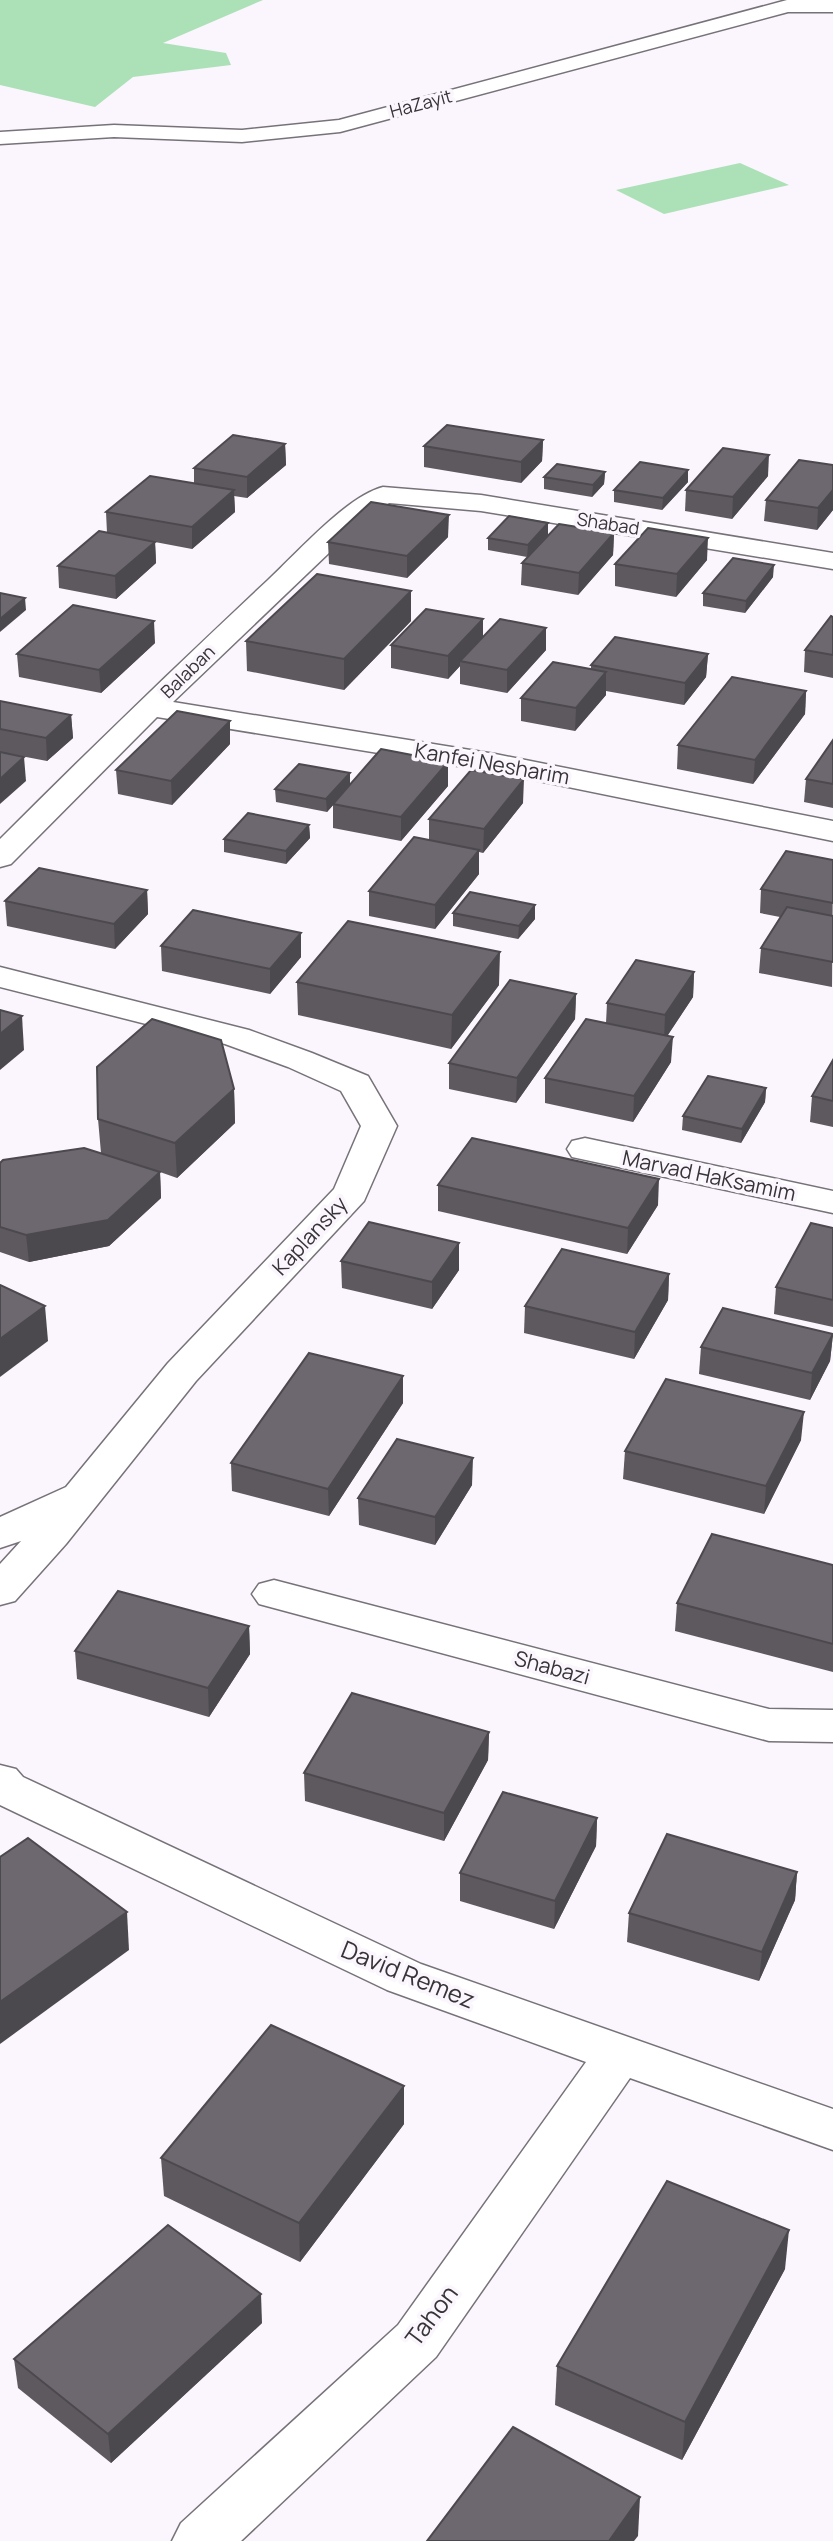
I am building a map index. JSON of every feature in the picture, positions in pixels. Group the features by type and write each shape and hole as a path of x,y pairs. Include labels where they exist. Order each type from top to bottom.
{"street":[{"name":"HaZayit","path":"0,138 114,131 242,136 340,126 786,6 833,6"},
{"name":"Shabad","path":"383,495 481,503 833,561"},
{"name":"Balaban","path":"0,857 150,707 344,523 383,495"},
{"name":"Kanfei Nesharim","path":"150,707 495,763 833,831"},
{"name":"Kaplansky","path":"0,977 237,1037 300,1060 355,1084 379,1126 351,1194 181,1372 85,1493 0,1591"},
{"name":"Marvad HaKsamim","path":"585,1149 833,1202"},
{"name":"Kaplansky","path":"0,1534 85,1493"},
{"name":"Shabazi","path":"274,1594 769,1725 833,1726"},
{"name":"David Remez","path":"2,1788 404,1978 833,2130"},
{"name":"Tahon","path":"201,2541 417,2341 620,2054"}],"green space":[{"path":"0,0 263,0 163,43 226,53 231,65 133,77 95,107 0,85"},
{"path":"740,163 789,185 664,214 616,190"}],"building":[{"path":"447,425 543,440 521,462 424,446"},
{"path":"233,435 285,444 247,477 194,468"},
{"path":"723,448 769,455 733,497 686,490"},
{"path":"799,460 833,465 833,490 818,508 766,500"},
{"path":"640,462 688,470 663,498 614,490"},
{"path":"557,464 605,472 593,485 544,477"},
{"path":"150,476 234,490 192,527 106,512"},
{"path":"371,502 449,515 407,556 328,542"},
{"path":"509,516 548,523 528,545 488,538"},
{"path":"559,524 614,533 579,573 522,563"},
{"path":"648,528 708,538 677,574 615,564"},
{"path":"99,531 155,542 115,576 58,566"},
{"path":"733,558 774,565 746,601 703,593"},
{"path":"317,574 411,591 344,659 246,641"},
{"path":"0,593 25,598 0,619"},
{"path":"73,605 154,621 99,670 17,654"},
{"path":"426,609 483,619 448,656 391,645"},
{"path":"831,616 833,655 805,650"},
{"path":"500,619 546,628 507,670 460,661"},
{"path":"615,637 708,654 685,683 591,665"},
{"path":"553,662 606,672 576,708 521,698"},
{"path":"732,677 806,691 755,760 678,745"},
{"path":"0,701 71,715 46,738 0,729"},
{"path":"177,711 230,721 171,781 116,770"},
{"path":"833,740 833,784 806,779"},
{"path":"381,749 448,762 401,817 333,804"},
{"path":"0,752 24,757 0,779"},
{"path":"299,764 350,773 326,799 275,789"},
{"path":"471,770 524,779 484,829 429,819"},
{"path":"248,813 309,825 286,851 224,839"},
{"path":"414,837 479,850 435,905 369,891"},
{"path":"786,851 833,860 833,903 761,889"},
{"path":"39,868 147,890 114,924 5,901"},
{"path":"470,892 535,905 519,926 453,913"},
{"path":"787,907 833,916 833,962 761,948"},
{"path":"193,910 301,933 270,969 161,946"},
{"path":"348,921 500,952 452,1015 297,982"},
{"path":"636,960 694,972 665,1015 607,1003"},
{"path":"510,980 576,994 517,1078 449,1063"},
{"path":"0,1010 22,1016 0,1034"},
{"path":"152,1019 221,1040 234,1089 175,1143 98,1119 97,1067"},
{"path":"586,1019 673,1037 634,1096 545,1078"},
{"path":"833,1060 833,1101 812,1096"},
{"path":"708,1076 766,1088 742,1129 683,1116"},
{"path":"472,1138 659,1179 628,1228 438,1185"},
{"path":"84,1148 160,1172 108,1220 26,1235 0,1227 0,1163 3,1160"},
{"path":"369,1222 459,1243 432,1282 341,1261"},
{"path":"811,1223 833,1228 833,1300 776,1287"},
{"path":"562,1249 669,1274 635,1332 525,1306"},
{"path":"0,1285 45,1306 0,1339"},
{"path":"723,1308 833,1334 812,1373 701,1347"},
{"path":"309,1353 403,1376 328,1489 231,1463"},
{"path":"666,1379 804,1412 766,1486 625,1451"},
{"path":"397,1439 473,1458 435,1517 358,1498"},
{"path":"712,1534 833,1565 833,1644 677,1603"},
{"path":"118,1591 249,1626 208,1688 75,1651"},
{"path":"352,1693 489,1732 444,1813 304,1773"},
{"path":"503,1792 597,1818 555,1901 460,1873"},
{"path":"667,1834 797,1872 762,1952 629,1913"},
{"path":"28,1838 127,1912 0,2002 0,1857"},
{"path":"271,2025 404,2086 299,2223 161,2158"},
{"path":"667,2181 789,2230 685,2422 557,2366"},
{"path":"168,2225 261,2294 108,2434 14,2359"},
{"path":"513,2427 640,2497 609,2541 427,2541"}]}
